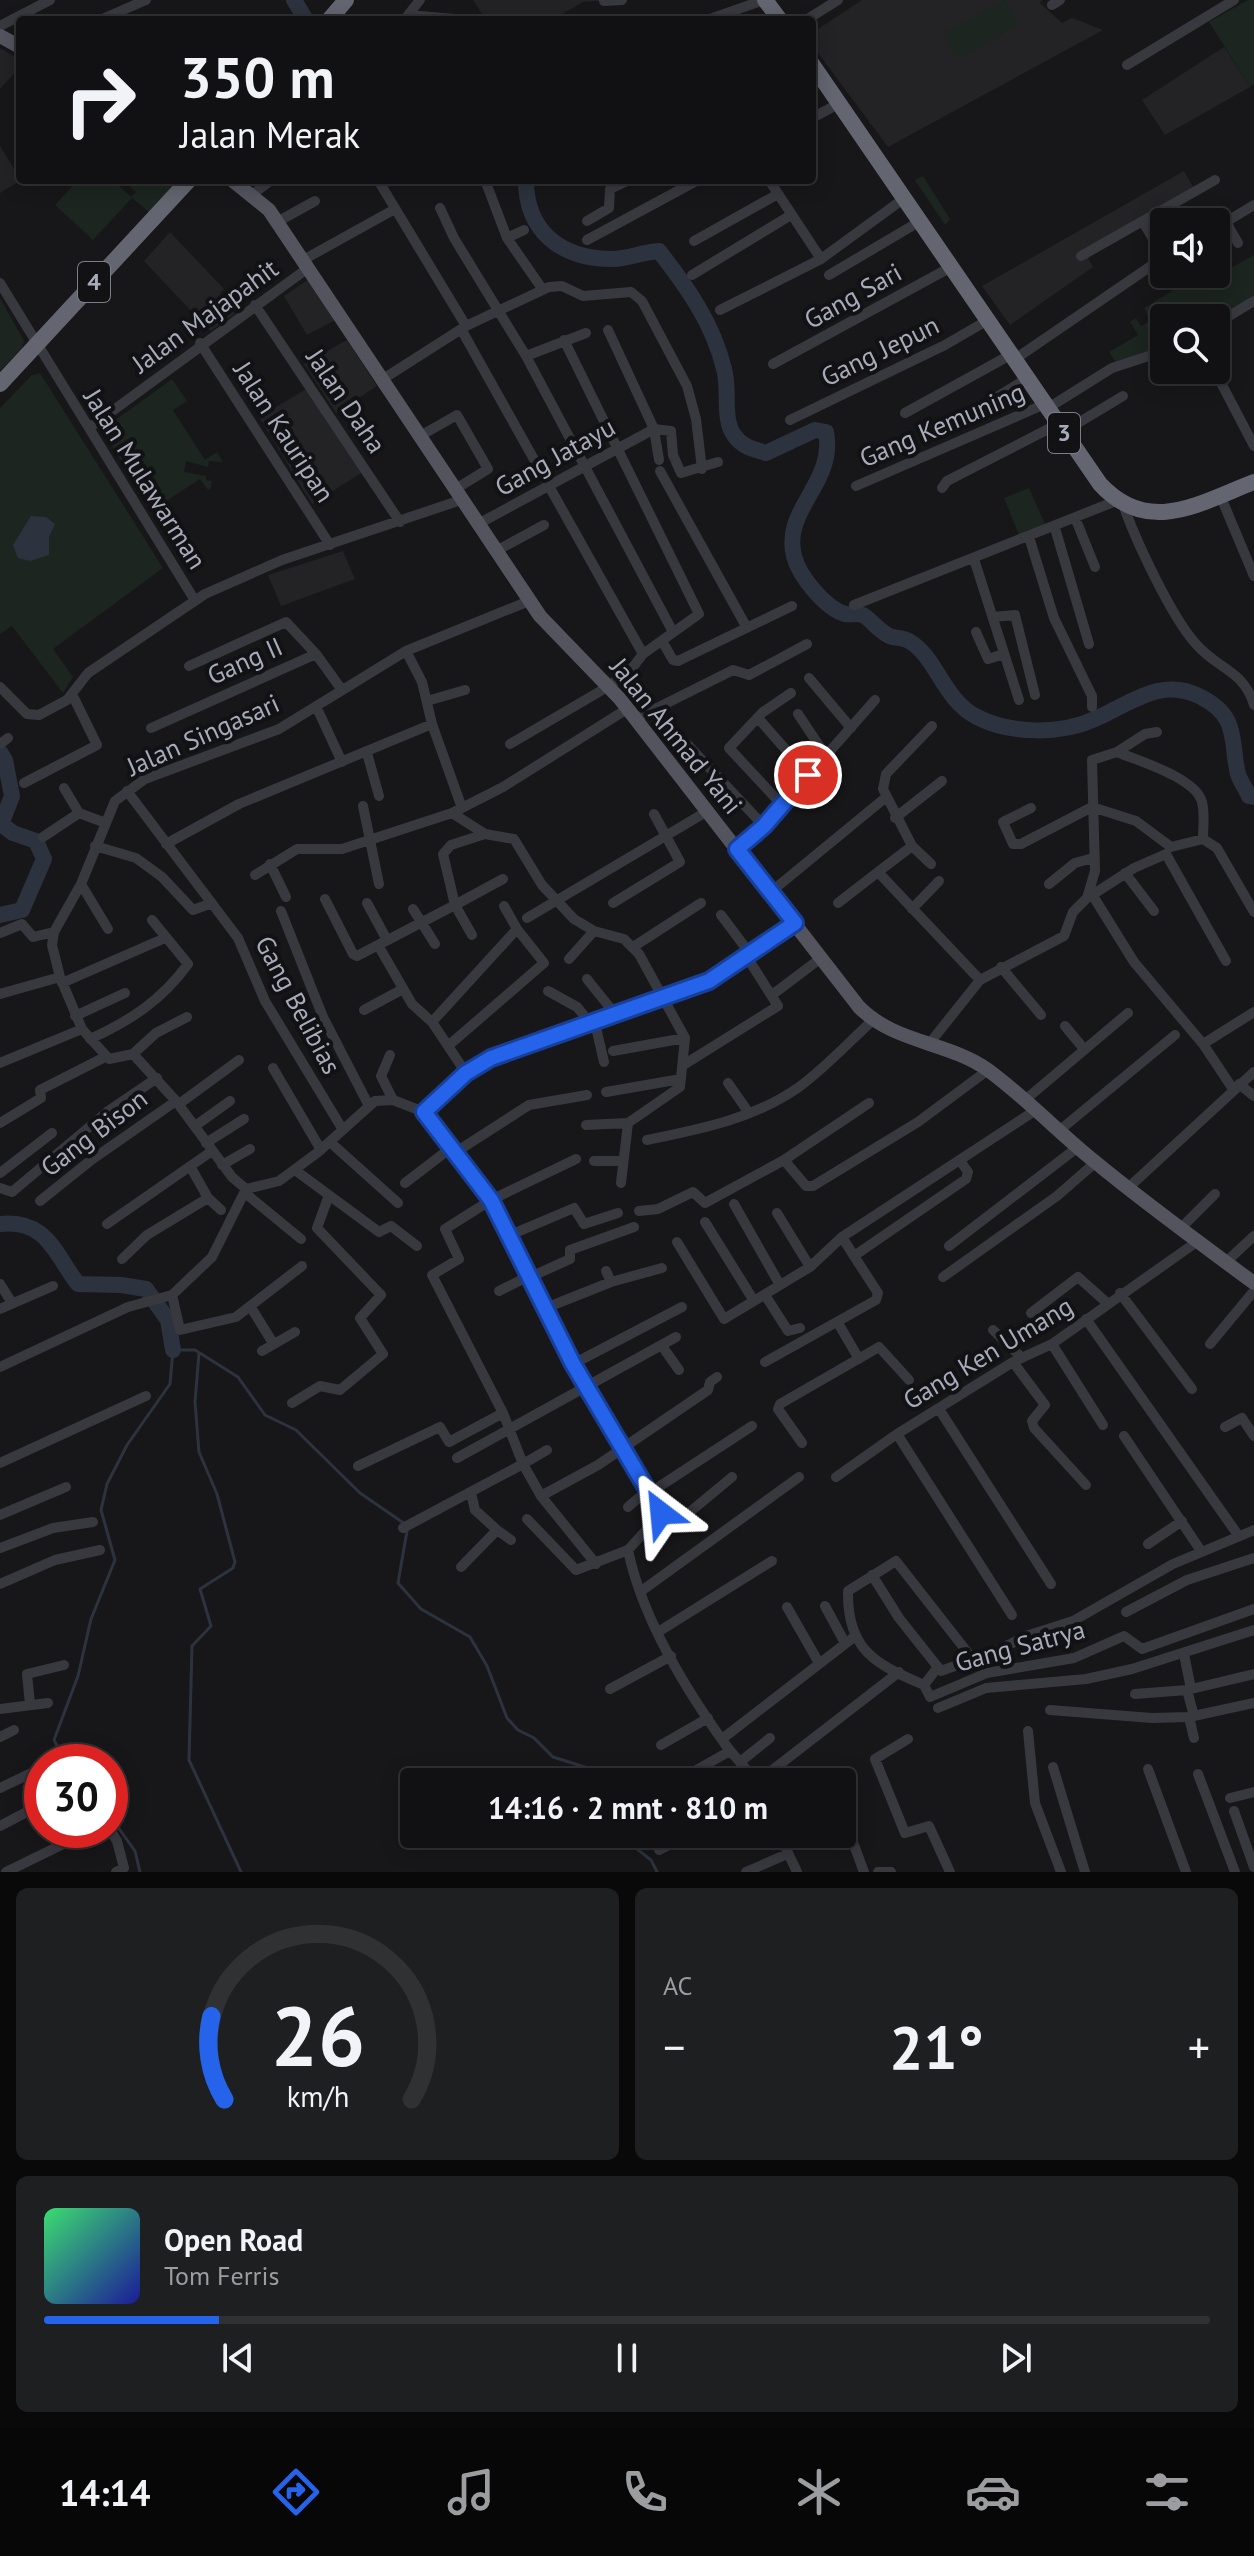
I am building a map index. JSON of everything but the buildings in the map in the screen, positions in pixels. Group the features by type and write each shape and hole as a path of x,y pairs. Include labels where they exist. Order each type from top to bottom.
{"highway":[{"path":"332,16 346,0"},
{"path":"764,0 777,16"},
{"name":"3","path":"816,75 820,86 840,103 922,220 1061,428 1120,504"},
{"name":"4","path":"0,384 185,184"},
{"path":"1120,504 1139,512 1162,513 1254,482"}],"main road":[{"name":"Jalan Ahmad Yani","path":"238,184 253,194 277,222 529,601 563,642 609,686 706,812 772,891 859,1007 873,1020 956,1052 988,1070 1128,1188 1254,1283"}],"street":[{"path":"19,16 50,0"},
{"path":"109,16 146,0"},
{"path":"420,0 408,15 420,16"},
{"path":"604,1 622,0"},
{"path":"718,16 764,0"},
{"path":"812,16 838,0"},
{"path":"1127,65 1234,0"},
{"path":"816,116 840,103"},
{"path":"1081,256 1215,180"},
{"path":"253,194 266,184"},
{"path":"380,184 464,328 548,487 643,654"},
{"path":"487,184 507,238 543,290"},
{"path":"587,221 609,208 610,189 621,184"},
{"path":"587,240 691,184"},
{"path":"772,184 821,259"},
{"path":"694,241 778,194"},
{"path":"720,310 821,259 906,197"},
{"path":"277,222 315,201"},
{"path":"1230,220 1254,205"},
{"path":"440,208 454,238 526,356 673,632"},
{"name":"Jalan Majapahit","path":"89,428 306,264 395,209"},
{"path":"692,275 791,215"},
{"path":"829,275 922,220"},
{"path":"1143,222 1150,234"},
{"path":"507,238 524,230"},
{"path":"1230,235 1238,243"},
{"name":"Gang Sari","path":"773,364 953,266"},
{"path":"905,413 1014,357 1150,266"},
{"name":"Jalan Mulawarman","path":"0,283 194,599 282,560 400,522 458,495 488,469 457,415 420,436"},
{"path":"383,379 464,328 543,290 556,286 583,296 627,291 636,295 687,386 696,419 702,469"},
{"path":"1230,316 1254,301"},
{"name":"Jalan Daha","path":"255,305 400,522"},
{"name":"Gang Jepun","path":"790,420 945,345 988,320"},
{"path":"608,330 654,429 660,465 747,628"},
{"path":"526,356 586,333"},
{"path":"510,744 609,686 633,667 643,654 698,618 699,612 564,340"},
{"name":"Jalan Kauripan","path":"200,343 330,545"},
{"name":"Gang Kemuning","path":"856,486 1047,406 1112,368 1150,356"},
{"path":"973,419 989,410 992,400 1028,378"},
{"path":"1222,384 1254,446"},
{"path":"942,488 947,481 1123,396"},
{"path":"654,429 670,429 673,455 682,474 718,462"},
{"name":"Gang Jatayu","path":"478,524 654,429"},
{"path":"1220,495 1254,576"},
{"path":"854,605 1120,504 1144,555 1193,641 1243,680 1254,705"},
{"path":"1076,520 1095,567"},
{"path":"496,551 544,525"},
{"path":"1055,528 1089,644"},
{"path":"1029,537 1054,618 1092,696 1092,707"},
{"path":"974,559 1019,700"},
{"path":"0,687 32,717 61,705 81,678 194,599"},
{"name":"Jalan Singasari","path":"54,932 81,884 103,822 115,801 127,791 156,774 279,729 406,651 529,601"},
{"path":"662,641 673,660 678,661 792,606"},
{"path":"993,617 1015,615 1035,695"},
{"path":"189,666 286,622 316,654"},
{"path":"976,632 988,659 1004,654"},
{"path":"255,875 297,849 342,849 457,811 631,714 733,670 749,675 807,644"},
{"path":"406,651 427,701 457,811 485,834 516,841 542,885 574,919 594,931 624,939 633,947 664,996 685,1038 685,1064 677,1091 628,1123 586,1125"},
{"name":"Gang II","path":"151,728 316,654 342,690"},
{"path":"809,678 851,728"},
{"path":"427,701 465,690"},
{"path":"782,805 729,750 758,718 791,693"},
{"path":"24,783 97,745 72,694"},
{"path":"737,849 764,826 875,700"},
{"path":"316,706 342,762"},
{"path":"798,714 826,756"},
{"path":"758,718 808,775"},
{"path":"166,844 239,804 432,724"},
{"path":"931,864 912,846 895,818 883,789 886,774 932,726"},
{"path":"1157,732 1145,734 1117,752 1092,760 1095,871 1090,897 1134,962 1236,1086 1254,1096"},
{"path":"686,743 764,826"},
{"path":"1117,752 1174,775 1198,794 1202,800 1203,839"},
{"path":"367,753 379,796"},
{"path":"895,818 942,781"},
{"path":"64,788 79,813 103,822"},
{"name":"Gang Belibias","path":"127,791 238,938 258,987 343,1130"},
{"path":"772,891 885,798"},
{"path":"363,806 379,884"},
{"path":"1031,808 1003,822 1013,844 1021,844 1092,807 1136,821 1171,847 1203,839 1217,848 1254,912"},
{"path":"527,918 706,812"},
{"path":"43,837 79,813"},
{"path":"613,903 680,862 654,814"},
{"path":"472,935 455,905 442,862 443,854 451,845 485,834"},
{"path":"95,846 136,858 162,877 193,910 212,903"},
{"path":"838,903 912,846"},
{"path":"929,1044 980,980 1061,939 1073,912 1090,897 1125,873 1166,854 1226,961"},
{"path":"1049,884 1075,863 1093,858"},
{"path":"270,864 286,897"},
{"path":"878,872 980,980"},
{"path":"1125,873 1154,911"},
{"path":"325,899 354,956 503,879"},
{"path":"912,909 939,881"},
{"path":"81,884 108,929"},
{"path":"367,903 403,989 414,1007 432,1022 466,1073"},
{"path":"633,947 701,903"},
{"path":"448,1046 544,963 517,929 504,906"},
{"path":"413,909 435,944"},
{"path":"281,911 323,1017 368,1104"},
{"path":"685,1064 778,1004 721,915"},
{"path":"90,1039 134,1017 169,987 188,964 152,920"},
{"path":"424,1112 466,1073 524,1045 709,981 746,952 795,923"},
{"path":"0,933 22,924 33,937 54,932 52,952 75,1016 90,1039 109,1058"},
{"path":"432,1022 517,929"},
{"path":"569,959 594,931"},
{"path":"0,994 61,980 165,938"},
{"path":"772,995 821,958"},
{"path":"1001,967 1041,1015"},
{"path":"587,979 615,1014"},
{"path":"364,1010 403,989"},
{"path":"548,991 577,1007 593,1023 604,1062"},
{"path":"75,1016 125,993"},
{"path":"1203,1044 1254,1012"},
{"path":"677,1242 724,1319 810,1267 842,1237 961,1162 1030,1105 1084,1049 1128,1013"},
{"path":"0,1123 41,1098 40,1090 109,1058 133,1054 156,1033 187,1017"},
{"path":"647,1140 706,1128 749,1113 798,1088 873,1020"},
{"path":"1065,1026 1084,1049"},
{"path":"0,1063 82,1029"},
{"path":"1060,1130 1175,1035"},
{"path":"613,1051 685,1038"},
{"path":"133,1054 177,1102 222,1165 246,1191 301,1239"},
{"path":"390,1055 381,1076 393,1100"},
{"name":"Gang Bison","path":"40,1201 90,1161 239,1060"},
{"path":"273,1068 321,1150"},
{"path":"784,1160 806,1186 813,1186 918,1122 988,1070"},
{"path":"1128,1188 1254,1072"},
{"path":"5,1190 157,1078"},
{"path":"606,1092 681,1079"},
{"path":"728,1083 749,1113"},
{"path":"405,1183 529,1105 587,1095"},
{"path":"0,1367 150,1299 168,1295 212,1257 246,1191 279,1181 295,1170 330,1142 368,1104 393,1100 424,1112 491,1200 543,1309 661,1513 679,1521 732,1477"},
{"path":"195,1126 230,1101"},
{"path":"639,1211 658,1209 693,1192 705,1203 784,1160 869,1103"},
{"path":"107,1224 190,1166 244,1119"},
{"path":"621,1183 628,1123"},
{"path":"0,1173 52,1133"},
{"path":"330,1142 398,1203"},
{"path":"949,1246 1078,1147"},
{"path":"222,1165 250,1149"},
{"path":"576,1159 491,1200 447,1226 446,1234 459,1260 432,1275 503,1413 523,1464 541,1496 596,1564"},
{"path":"594,1161 623,1161"},
{"path":"854,1256 966,1179 968,1172 961,1162"},
{"path":"943,1277 1057,1196 1096,1162"},
{"path":"190,1166 208,1198 221,1210"},
{"path":"295,1170 379,1232 391,1226 417,1246"},
{"path":"1181,1228 1215,1194"},
{"path":"292,1403 321,1386 340,1390 383,1354 360,1318 381,1295 317,1228 329,1195"},
{"path":"122,1259 147,1235 208,1198"},
{"path":"734,1204 780,1285"},
{"path":"508,1236 574,1208 584,1224 618,1213"},
{"path":"777,1213 810,1267"},
{"path":"705,1222 754,1301"},
{"path":"499,1291 570,1259 570,1250 634,1227"},
{"path":"1226,1262 1254,1236"},
{"path":"765,1362 838,1323 877,1296 842,1237"},
{"name":"Gang Ken Umang","path":"1012,1615 897,1434 1017,1360 1052,1344 1106,1302 1198,1241"},
{"path":"168,1295 180,1330 236,1317 302,1266"},
{"path":"543,1309 611,1282 662,1268"},
{"path":"606,1271 611,1282"},
{"path":"1031,1313 1082,1273 1106,1302"},
{"path":"0,1284 12,1303"},
{"path":"0,1309 53,1286"},
{"path":"1210,1344 1254,1291"},
{"path":"1120,1293 1192,1389"},
{"path":"765,1295 788,1331 800,1328"},
{"path":"250,1306 273,1343"},
{"path":"573,1364 682,1307"},
{"path":"1086,1319 1238,1535"},
{"path":"838,1323 859,1359"},
{"path":"993,1330 1017,1360 1045,1405 1033,1418 1033,1425 1086,1485"},
{"path":"262,1351 295,1332"},
{"path":"457,1458 676,1337"},
{"path":"1052,1344 1103,1425"},
{"path":"662,1346 679,1370"},
{"path":"802,1443 778,1406 881,1347 909,1380"},
{"path":"541,1496 622,1449 708,1390 710,1382 717,1377"},
{"path":"0,1463 146,1396"},
{"path":"939,1409 1051,1584"},
{"path":"358,1466 440,1427 449,1442 503,1413"},
{"path":"1225,1427 1242,1418 1254,1436"},
{"path":"628,1507 752,1426"},
{"path":"836,1477 897,1434"},
{"path":"1124,1436 1201,1551"},
{"path":"403,1528 547,1450"},
{"path":"640,1592 799,1477"},
{"path":"0,1515 66,1487"},
{"path":"471,1493 475,1510 511,1540"},
{"path":"527,1519 570,1568 578,1570 628,1550 661,1513"},
{"path":"1148,1544 1182,1521"},
{"path":"0,1548 53,1528 93,1522"},
{"path":"461,1567 497,1530"},
{"path":"872,1575 899,1618 945,1672 971,1660 978,1661 1026,1636 1073,1621 1201,1551 1254,1530"},
{"path":"0,1584 55,1560 100,1550"},
{"path":"628,1550 640,1592 658,1632 708,1718 745,1768"},
{"path":"1126,1612 1187,1580 1254,1558"},
{"path":"658,1632 772,1561"},
{"path":"850,1640 848,1591 897,1562 971,1660"},
{"path":"825,1606 850,1640 867,1655 924,1685 938,1667"},
{"path":"787,1607 819,1663"},
{"name":"Gang Satrya","path":"924,1685 930,1697 987,1673 1074,1658 1124,1636 1142,1649 1254,1609"},
{"path":"938,1708 986,1688 1086,1679 1184,1654 1254,1630"},
{"path":"722,1739 850,1640"},
{"path":"1184,1654 1194,1738"},
{"path":"610,1689 671,1656"},
{"path":"30,1704 27,1674 64,1665"},
{"path":"775,1768 899,1672"},
{"path":"1135,1694 1189,1689 1254,1674"},
{"path":"0,1709 48,1703"},
{"path":"1050,1710 1152,1718 1192,1717 1254,1703"},
{"path":"661,1745 708,1718"},
{"path":"0,1737 14,1730"},
{"path":"1028,1731 1035,1803 1061,1872"},
{"path":"740,1762 770,1738"},
{"path":"908,1739 875,1759 905,1833 929,1826 950,1872"},
{"path":"700,1768 730,1751"},
{"path":"1053,1767 1085,1872"},
{"path":"1148,1769 1186,1872"},
{"path":"1198,1774 1235,1872"},
{"path":"0,1788 24,1777"},
{"path":"1230,1798 1254,1792"},
{"path":"1234,1811 1254,1867"},
{"path":"0,1826 24,1813"},
{"path":"6,1872 55,1848"},
{"path":"116,1872 124,1868 125,1861 119,1848"},
{"path":"659,1850 663,1848"},
{"path":"785,1848 797,1872"},
{"path":"855,1848 864,1872"},
{"path":"746,1872 787,1854"},
{"path":"878,1872 891,1872"}],"shaded area":[{"path":"473,0 611,0 583,2 559,16 483,16"},
{"path":"862,0 1042,0 1040,3 1062,23 1072,18 1103,30 888,147 816,50 816,30"},
{"path":"1005,0 1019,25 957,59 944,34"},
{"path":"1248,0 1254,0 1254,84 1250,87 1209,22"},
{"path":"1224,47 1250,87 1165,135 1142,100"},
{"path":"0,48 16,58 16,71 0,89"},
{"path":"0,146 16,172 16,183 0,193"},
{"path":"1184,171 1195,190 1164,208 1150,208 1150,216 1085,253 1093,267 1010,325 982,286"},
{"path":"923,176 950,219 945,225 915,180"},
{"path":"74,184 117,184 131,197 136,192 127,184 177,184 150,213 132,198 93,240 55,205"},
{"path":"170,232 224,289 220,293 235,314 210,331 144,261"},
{"path":"1254,255 1254,299 1230,314 1230,304 1151,304 1177,288 1230,288 1230,268"},
{"path":"309,279 337,319 307,335 284,296"},
{"path":"0,298 24,341 22,348 0,371"},
{"path":"1150,304 1150,321 1144,308"},
{"path":"1136,318 1141,326 1150,321 1150,353 1117,364 1109,352 1138,335 1130,322"},
{"path":"347,340 377,386 336,413 304,364"},
{"path":"40,373 163,568 53,649 73,677 63,693 12,626 0,634 0,408 32,375"},
{"path":"172,379 187,401 173,410 205,460 217,452 223,462 209,461 208,467 186,461 184,472 206,476 206,480 212,481 211,488 208,490 200,479 160,505 183,541 175,547 109,441 114,421"},
{"path":"308,388 363,472 312,504 259,417"},
{"path":"1029,488 1045,524 1019,535 1004,498"},
{"path":"31,516 46,517 55,524 49,537 49,555 30,561 18,558 13,545"},
{"path":"343,551 355,579 281,606 268,575"}],"waterway":[{"path":"294,0 304,16"},
{"path":"526,184 532,214 539,227 561,247 610,259 659,251 689,292 713,336 726,377 728,421 741,442 766,453 815,430 826,432 824,466 801,510 792,539 794,556 801,573 829,605 845,614 863,615 888,635 909,641 927,657 965,710 1004,727 1035,730 1066,728 1095,719 1146,694 1172,689 1201,697 1228,721 1239,777 1249,796 1254,797"},
{"path":"0,752 5,760 12,796 1,824 13,833 36,841 44,859 22,910 0,915"},
{"path":"0,1224 16,1224 40,1233 78,1284 146,1289 168,1320 173,1350"},
{"path":"56,1744 54,1740 78,1676 91,1619 115,1560 101,1510 107,1484 127,1445 170,1384 173,1350 195,1350 238,1377 265,1415 296,1430 360,1493 405,1524"},
{"path":"199,1353 195,1402 199,1452 217,1494 235,1562 233,1568 200,1589 211,1626 192,1646 189,1760 241,1872"},
{"path":"407,1531 398,1583 421,1609 470,1637 487,1666 507,1718 518,1730 534,1738 553,1757 588,1768"},
{"path":"128,1841 135,1851 140,1872"},
{"path":"636,1848 651,1860 657,1872"}],"route":[{"path":"661,1513 543,1309 491,1200 424,1112 466,1073 491,1058 709,981 748,951 795,923 737,849 764,826 808,775"}]}
